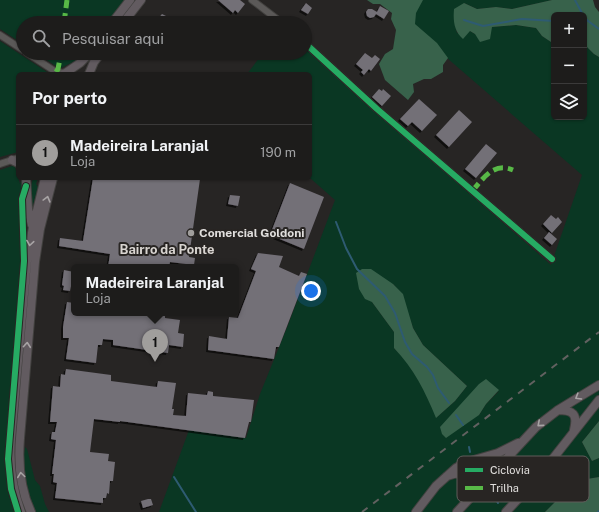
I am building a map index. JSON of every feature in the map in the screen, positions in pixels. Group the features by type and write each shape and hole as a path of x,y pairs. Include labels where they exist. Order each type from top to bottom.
{"main road":[{"path":"117,16 130,0"},
{"path":"128,16 141,0"},
{"path":"64,72 83,60"},
{"path":"90,72 96,60"},
{"path":"20,512 14,490 10,450 27,261 33,227 45,180"},
{"path":"31,512 25,498 21,478 19,459 20,438 35,262 42,221 52,180"},
{"path":"27,181 28,209 33,227"},
{"path":"508,456 536,427 558,410 599,385"},
{"path":"555,456 599,400"},
{"path":"558,410 569,411 575,416 576,423 573,432"},
{"path":"490,456 523,440"},
{"path":"416,512 444,477 457,467"},
{"path":"444,477 457,474"},
{"path":"457,512 465,502"},
{"path":"506,512 515,502"}],"street":[{"path":"252,0 273,16"},
{"path":"0,35 16,45"},
{"path":"312,49 393,123 552,259"},
{"path":"39,60 60,72"},
{"path":"0,164 16,160"}],"green space":[{"path":"0,0 125,0 112,16 16,16 16,39 0,29"},
{"path":"367,0 423,0 416,13 415,24 437,43 448,58 443,65 443,72 431,79 424,79 413,84 414,92 408,100 385,80 379,64 385,54 393,49 396,30 391,19 392,13 380,4 373,4"},
{"path":"380,0 552,0 512,9 496,7 477,9 464,3 456,28 457,33 470,31 475,34 492,27 516,25 536,28 542,36 551,42 551,120 587,120 587,47 599,57 599,421 582,442 592,461 599,458 599,477 589,479 589,456 457,456 457,502 555,502 545,512 159,512 189,430 246,438 260,394 288,325 335,200 312,180 312,72 249,72 258,60 312,60 312,55 551,265 582,175","holes":["393,284 402,294 413,328 423,345 467,386 455,401 437,417 422,385 404,358 394,348 394,332 372,302","499,391 486,404 479,415 440,427"]},
{"path":"552,0 593,0 595,7 599,12 599,57 587,47 587,12 551,12 551,42 542,36 536,28 516,25 492,27 490,39 480,42 475,34 470,31 463,39 455,26 454,9 464,3 477,9 496,7 512,9"},
{"path":"0,41 16,52 16,60 29,60 47,72 16,72 16,153 0,157"},
{"path":"47,60 77,60 59,69"},
{"path":"12,166 15,167 16,180 19,180 20,184 22,180 26,247 9,439 18,512 0,512 0,170"},
{"path":"33,180 37,180 36,184 38,187 32,209 31,187"},
{"path":"48,180 50,180 16,438 22,499 27,512 24,512 15,478 14,449 30,262"},
{"path":"362,269 371,269 393,284 403,294 413,328 423,345 467,386 455,401 436,418 418,381 394,348 394,332 372,302 365,299 359,289 356,273"},
{"path":"486,379 499,390 486,404 479,415 446,438 442,434 440,427 479,384"},
{"path":"599,421 599,458 592,461 582,442"},
{"path":"25,447 27,449 35,480 40,486 49,512 36,512 33,505 25,472"},
{"path":"599,477 599,512 545,512 555,502 589,502 589,479"}],"building":[{"path":"218,0 240,0 245,4 238,13 235,10 233,13"},
{"path":"306,3 312,8 308,14 301,10"},
{"path":"380,6 389,11 384,19 376,14 374,17 370,18 367,16 366,12 368,9 372,9 377,12"},
{"path":"365,53 372,58 375,55 380,59 371,71 369,69 364,75 361,72 363,70 356,64"},
{"path":"379,89 382,91 383,89 391,96 382,106 372,97"},
{"path":"419,99 437,115 422,131 412,122 408,126 400,119"},
{"path":"459,110 472,122 449,147 436,135"},
{"path":"486,144 497,153 476,178 465,169"},
{"path":"93,180 200,180 189,257 195,258 194,264 170,262 170,264 108,264 110,254 59,246 60,238 83,241"},
{"path":"290,183 324,197 304,249 270,235"},
{"path":"230,195 240,196 238,206 228,204"},
{"path":"551,215 556,219 558,217 562,222 552,233 543,224"},
{"path":"549,232 557,239 552,245 544,238"},
{"path":"258,253 283,256 279,267 299,276 301,272 307,274 279,347 276,347 274,359 208,350 209,336 227,339 229,317 238,318 256,271 251,269"},
{"path":"64,270 71,271 70,291 63,290 64,286 62,285"},
{"path":"67,302 71,303 71,316 165,316 165,318 180,320 178,333 184,334 183,347 169,345 168,353 113,345 113,340 103,339 102,345 98,345 96,363 66,359 69,338 63,338 63,327"},
{"path":"66,369 111,375 111,381 157,387 158,381 176,383 172,409 174,409 173,415 186,416 188,393 207,395 208,391 213,392 213,396 254,400 251,422 249,422 245,438 120,421 94,419 90,452 109,454 108,461 115,462 113,481 110,481 109,494 107,493 106,498 103,498 103,503 55,498 57,483 53,482 54,474 52,474 56,440 51,439 52,432 55,432 57,422 50,422 53,386 60,387 61,374 65,375"},
{"path":"151,499 153,505 143,508 141,501"}],"waterway":[{"path":"575,0 581,12"},
{"path":"464,20 483,26 522,19 551,21"},
{"path":"587,20 599,29"},
{"path":"336,222 346,248 357,269 385,296 395,313 405,342 412,354 427,367 433,375 438,388 449,403"},
{"path":"456,415 463,425"},
{"path":"469,447 470,452"},
{"path":"174,477 196,512"}],"railway":[{"path":"362,512 599,332"}],"marked path":[{"path":"65,16 67,0"},
{"path":"56,72 60,60"},
{"path":"472,191 494,170 500,168 513,170"}],"cycle path":[{"path":"312,49 377,109 552,259"},
{"path":"18,512 11,489 8,459 24,261 22,199 26,186"}],"place":[{"name":"Comercial Goldoni","path":"191,233"},
{"name":"Madeireira Laranjal","path":"155,362"}],"district":[{"name":"Bairro da Ponte","path":"167,249"}]}
